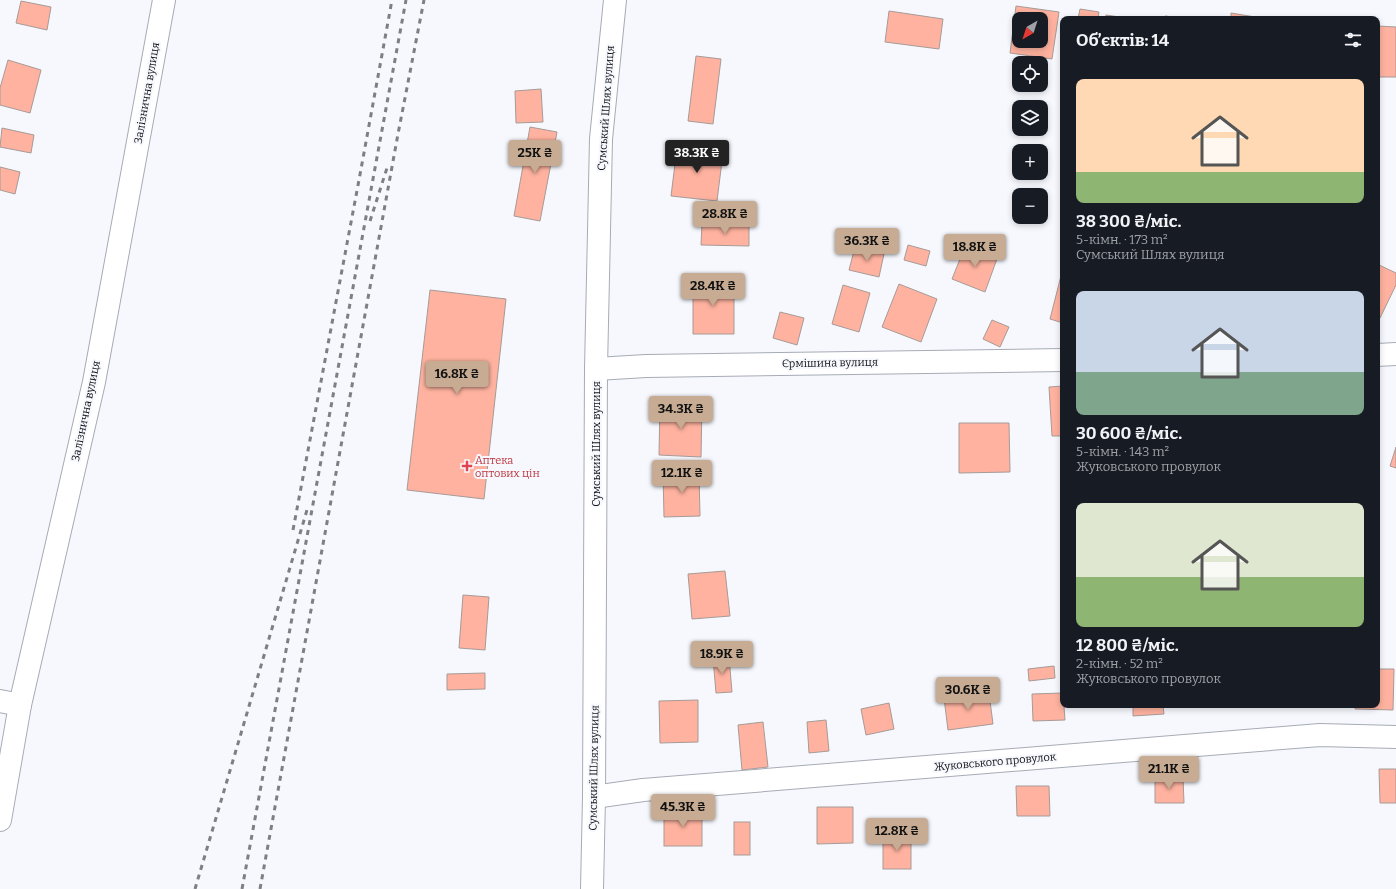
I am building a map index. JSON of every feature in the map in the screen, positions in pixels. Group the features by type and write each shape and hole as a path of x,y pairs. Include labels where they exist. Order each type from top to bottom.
{"street":[{"name":"Залізнична вулиця","path":"0,820 10,703 94,382 164,0"},
{"name":"Сумський Шлях вулиця","path":"592,889 594,797 596,369 601,140 615,0"},
{"path":"1380,355 1396,354"},
{"name":"Єрмішина вулиця","path":"596,369 646,366 1060,360"},
{"name":"Жуковського провулок","path":"594,797 643,790 1320,735 1396,737"}],"building":[{"path":"21,1 51,7 47,30 16,23"},
{"path":"1016,6 1059,12 1052,59 1048,58 1048,56 1031,56 1010,53 1012,37 1012,48 1048,48 1048,12 1015,12"},
{"path":"1080,9 1099,12 1098,16 1079,16"},
{"path":"889,11 943,19 939,49 885,42"},
{"path":"1231,13 1249,16 1231,16"},
{"path":"1380,26 1396,27 1396,77 1380,77"},
{"path":"696,56 721,59 713,124 688,121"},
{"path":"8,60 41,70 30,113 0,105 0,88"},
{"path":"541,89 543,122 516,123 515,91"},
{"path":"530,127 557,132 540,221 514,216"},
{"path":"2,128 34,135 31,153 0,147"},
{"path":"677,148 723,153 717,201 671,196"},
{"path":"0,167 20,172 15,194 0,190"},
{"path":"702,223 749,224 749,246 701,245"},
{"path":"966,244 998,256 985,292 952,279"},
{"path":"908,245 930,251 926,266 904,260"},
{"path":"855,247 884,254 879,277 849,270"},
{"path":"1380,265 1396,273 1396,285 1380,318"},
{"path":"693,279 734,280 734,334 693,334"},
{"path":"1060,280 1060,322 1050,319"},
{"path":"899,284 937,299 921,342 882,327"},
{"path":"843,285 870,293 859,332 832,324"},
{"path":"430,290 506,299 484,499 407,490"},
{"path":"780,312 804,318 797,345 773,338"},
{"path":"992,320 1009,327 1000,347 983,339"},
{"path":"1060,386 1060,436 1052,436 1049,387"},
{"path":"660,404 702,405 701,457 659,455"},
{"path":"959,423 1009,423 1010,472 959,473"},
{"path":"1396,447 1396,468 1390,466"},
{"path":"699,472 700,516 664,517 663,473"},
{"path":"725,571 730,616 692,619 688,574"},
{"path":"463,595 489,597 485,650 459,648"},
{"path":"729,657 732,692 716,693 713,658"},
{"path":"1054,666 1055,678 1029,681 1028,669"},
{"path":"1380,669 1394,669 1393,710 1355,709 1380,708"},
{"path":"485,673 485,689 447,690 447,674"},
{"path":"989,693 993,724 948,730 944,698"},
{"path":"1060,693 1060,708 1064,708 1065,720 1033,721 1032,694"},
{"path":"698,700 698,742 660,743 659,701"},
{"path":"889,703 894,729 866,735 861,709"},
{"path":"1133,708 1163,708 1164,714 1133,716"},
{"path":"826,720 829,751 809,753 807,722"},
{"path":"763,722 768,767 742,770 738,725"},
{"path":"1379,769 1396,769 1396,803 1380,803"},
{"path":"1183,777 1184,803 1155,803 1155,778"},
{"path":"1016,786 1049,786 1050,816 1017,816"},
{"path":"817,807 853,807 853,843 817,844"},
{"path":"664,810 702,810 702,846 664,846"},
{"path":"734,822 750,822 750,855 734,855"},
{"path":"883,834 911,834 911,869 883,869"}],"railway":[{"path":"293,530 392,0"},
{"path":"242,889 406,0"},
{"path":"260,889 398,134 424,0"},
{"path":"370,221 387,168"},
{"path":"195,889 307,510"}],"place":[{"name":"Аптека оптових цін","path":"467,466"}]}
